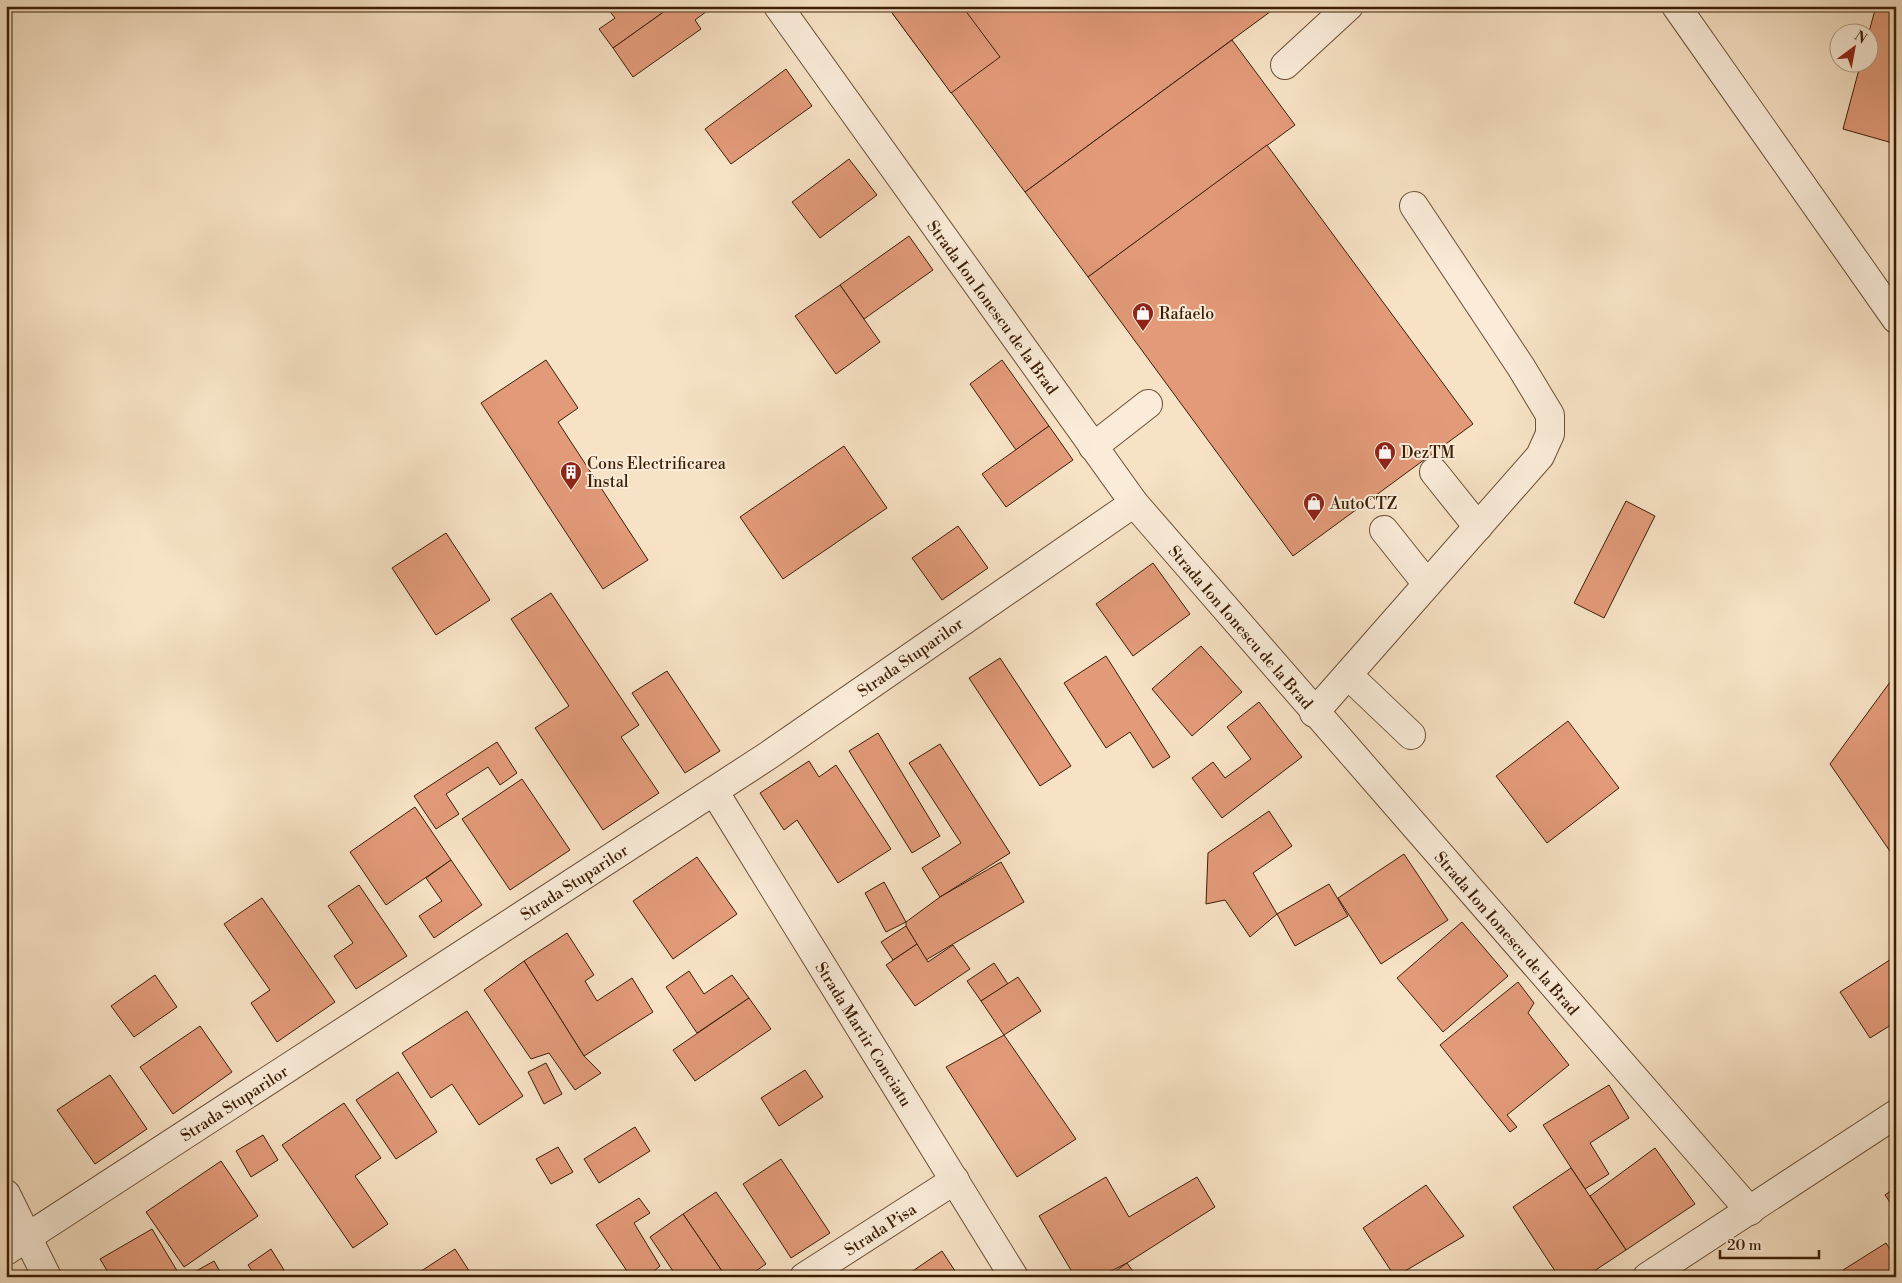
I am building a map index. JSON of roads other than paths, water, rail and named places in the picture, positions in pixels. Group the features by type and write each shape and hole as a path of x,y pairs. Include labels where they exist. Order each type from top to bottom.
{"street":[{"name":"Strada Ion Ionescu de la Brad","path":"778,6 1134,503 1314,713 1750,1211"},
{"path":"1285,65 1349,6"},
{"path":"1676,6 1896,319"},
{"path":"1314,713 1540,456 1550,434 1550,415 1414,206"},
{"path":"1093,447 1148,404"},
{"path":"1434,472 1478,526"},
{"name":"Strada Stuparilor","path":"17,1244 714,791 1134,503"},
{"path":"1384,530 1427,584"},
{"path":"1348,675 1411,735"},
{"name":"Strada Martir Conciatu","path":"714,791 1014,1277"},
{"path":"1647,1277 1896,1114"},
{"name":"Strada Pisa","path":"804,1277 955,1180"},
{"path":"6,1194 17,1244 46,1277"}],"place":[{"name":"Rafaelo","path":"1143,332"},
{"name":"DezTM","path":"1385,471"},
{"name":"Cons Electrificarea Instal","path":"571,491"},
{"name":"AutoCTZ","path":"1314,522"}]}
